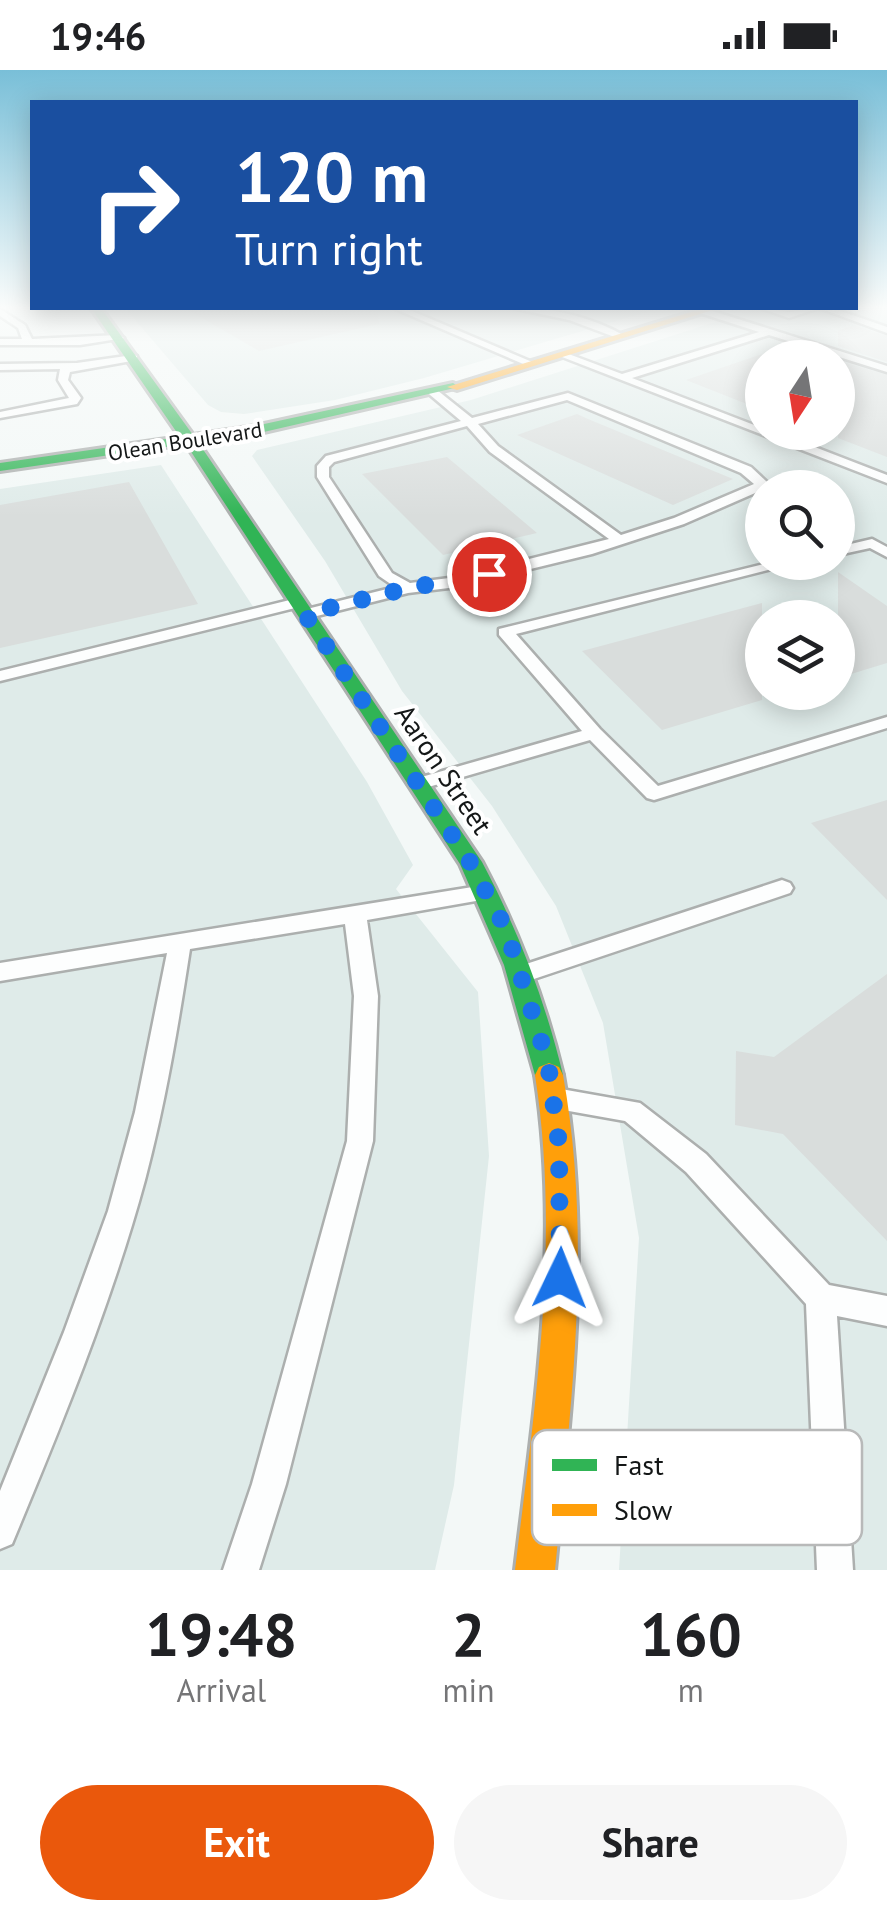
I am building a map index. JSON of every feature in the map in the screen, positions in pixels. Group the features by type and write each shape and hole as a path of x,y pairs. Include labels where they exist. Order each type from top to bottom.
{"street":[{"name":"Aaron Street","path":"146,377 418,784 506,929 548,1063 554,1099 562,1242 547,1430"},
{"name":"Olean Boulevard","path":"0,467 191,442 433,392 486,377"},
{"name":"Aaron Street","path":"535,1570 537,1545"}],"lane":[{"path":"0,414 62,407 73,402 75,398 64,377"},
{"path":"622,378 745,425"},
{"path":"433,392 469,421 494,450 620,540"},
{"path":"0,676 301,608 457,582 587,552 679,521 761,483 746,470 573,396 558,396 330,460 322,466 323,477 386,576 408,588"},
{"path":"810,450 887,480"},
{"path":"855,548 872,543 887,553"},
{"path":"745,573 504,632 654,794 887,722"},
{"path":"418,784 594,733"},
{"path":"522,974 782,888"},
{"path":"0,972 486,893"},
{"path":"241,1570 300,1370 360,1141 366,996 356,914"},
{"path":"0,1532 38,1442 122,1208 166,1028 180,943"},
{"path":"554,1099 632,1111 696,1163 821,1298 887,1310"},
{"path":"821,1298 827,1430"},
{"path":"833,1545 834,1570"}],"shaded area":[{"path":"184,377 427,377 335,400 244,414 221,412 208,405"},
{"path":"543,377 745,377 745,450 855,450 855,377 887,377 887,1570 619,1570 621,1545 862,1545 862,1430 627,1430 639,1238 603,1023 556,906 492,806 402,691 325,561 252,456 257,450 471,400"},
{"path":"161,465 367,782 413,865 396,889 478,992 489,1156 454,1485 435,1570 0,1570 0,489"}],"building":[{"path":"745,377 745,403 686,380"},
{"path":"855,377 887,377 887,457 855,445"},
{"path":"577,414 733,479 673,505 517,435"},
{"path":"447,457 537,533 443,555 362,474"},
{"path":"129,482 198,604 0,648 0,505"},
{"path":"838,580 850,580 887,606 887,663 855,673 855,600 838,600"},
{"path":"745,608 745,705 662,730 582,651"},
{"path":"887,800 887,900 811,823"},
{"path":"887,974 887,1241 783,1134 735,1125 736,1051 774,1057"}],"traffic: fast":[{"path":"145,377 470,862 517,965 549,1075"},
{"path":"0,467 255,430 453,387"}],"traffic: slow":[{"path":"453,387 486,377"},
{"path":"549,1075 559,1134 564,1258 550,1430"},
{"path":"535,1570 538,1545"}],"route":[{"path":"489,574 408,588 305,614 470,862 506,929 548,1063 559,1144 560,1278"}]}
